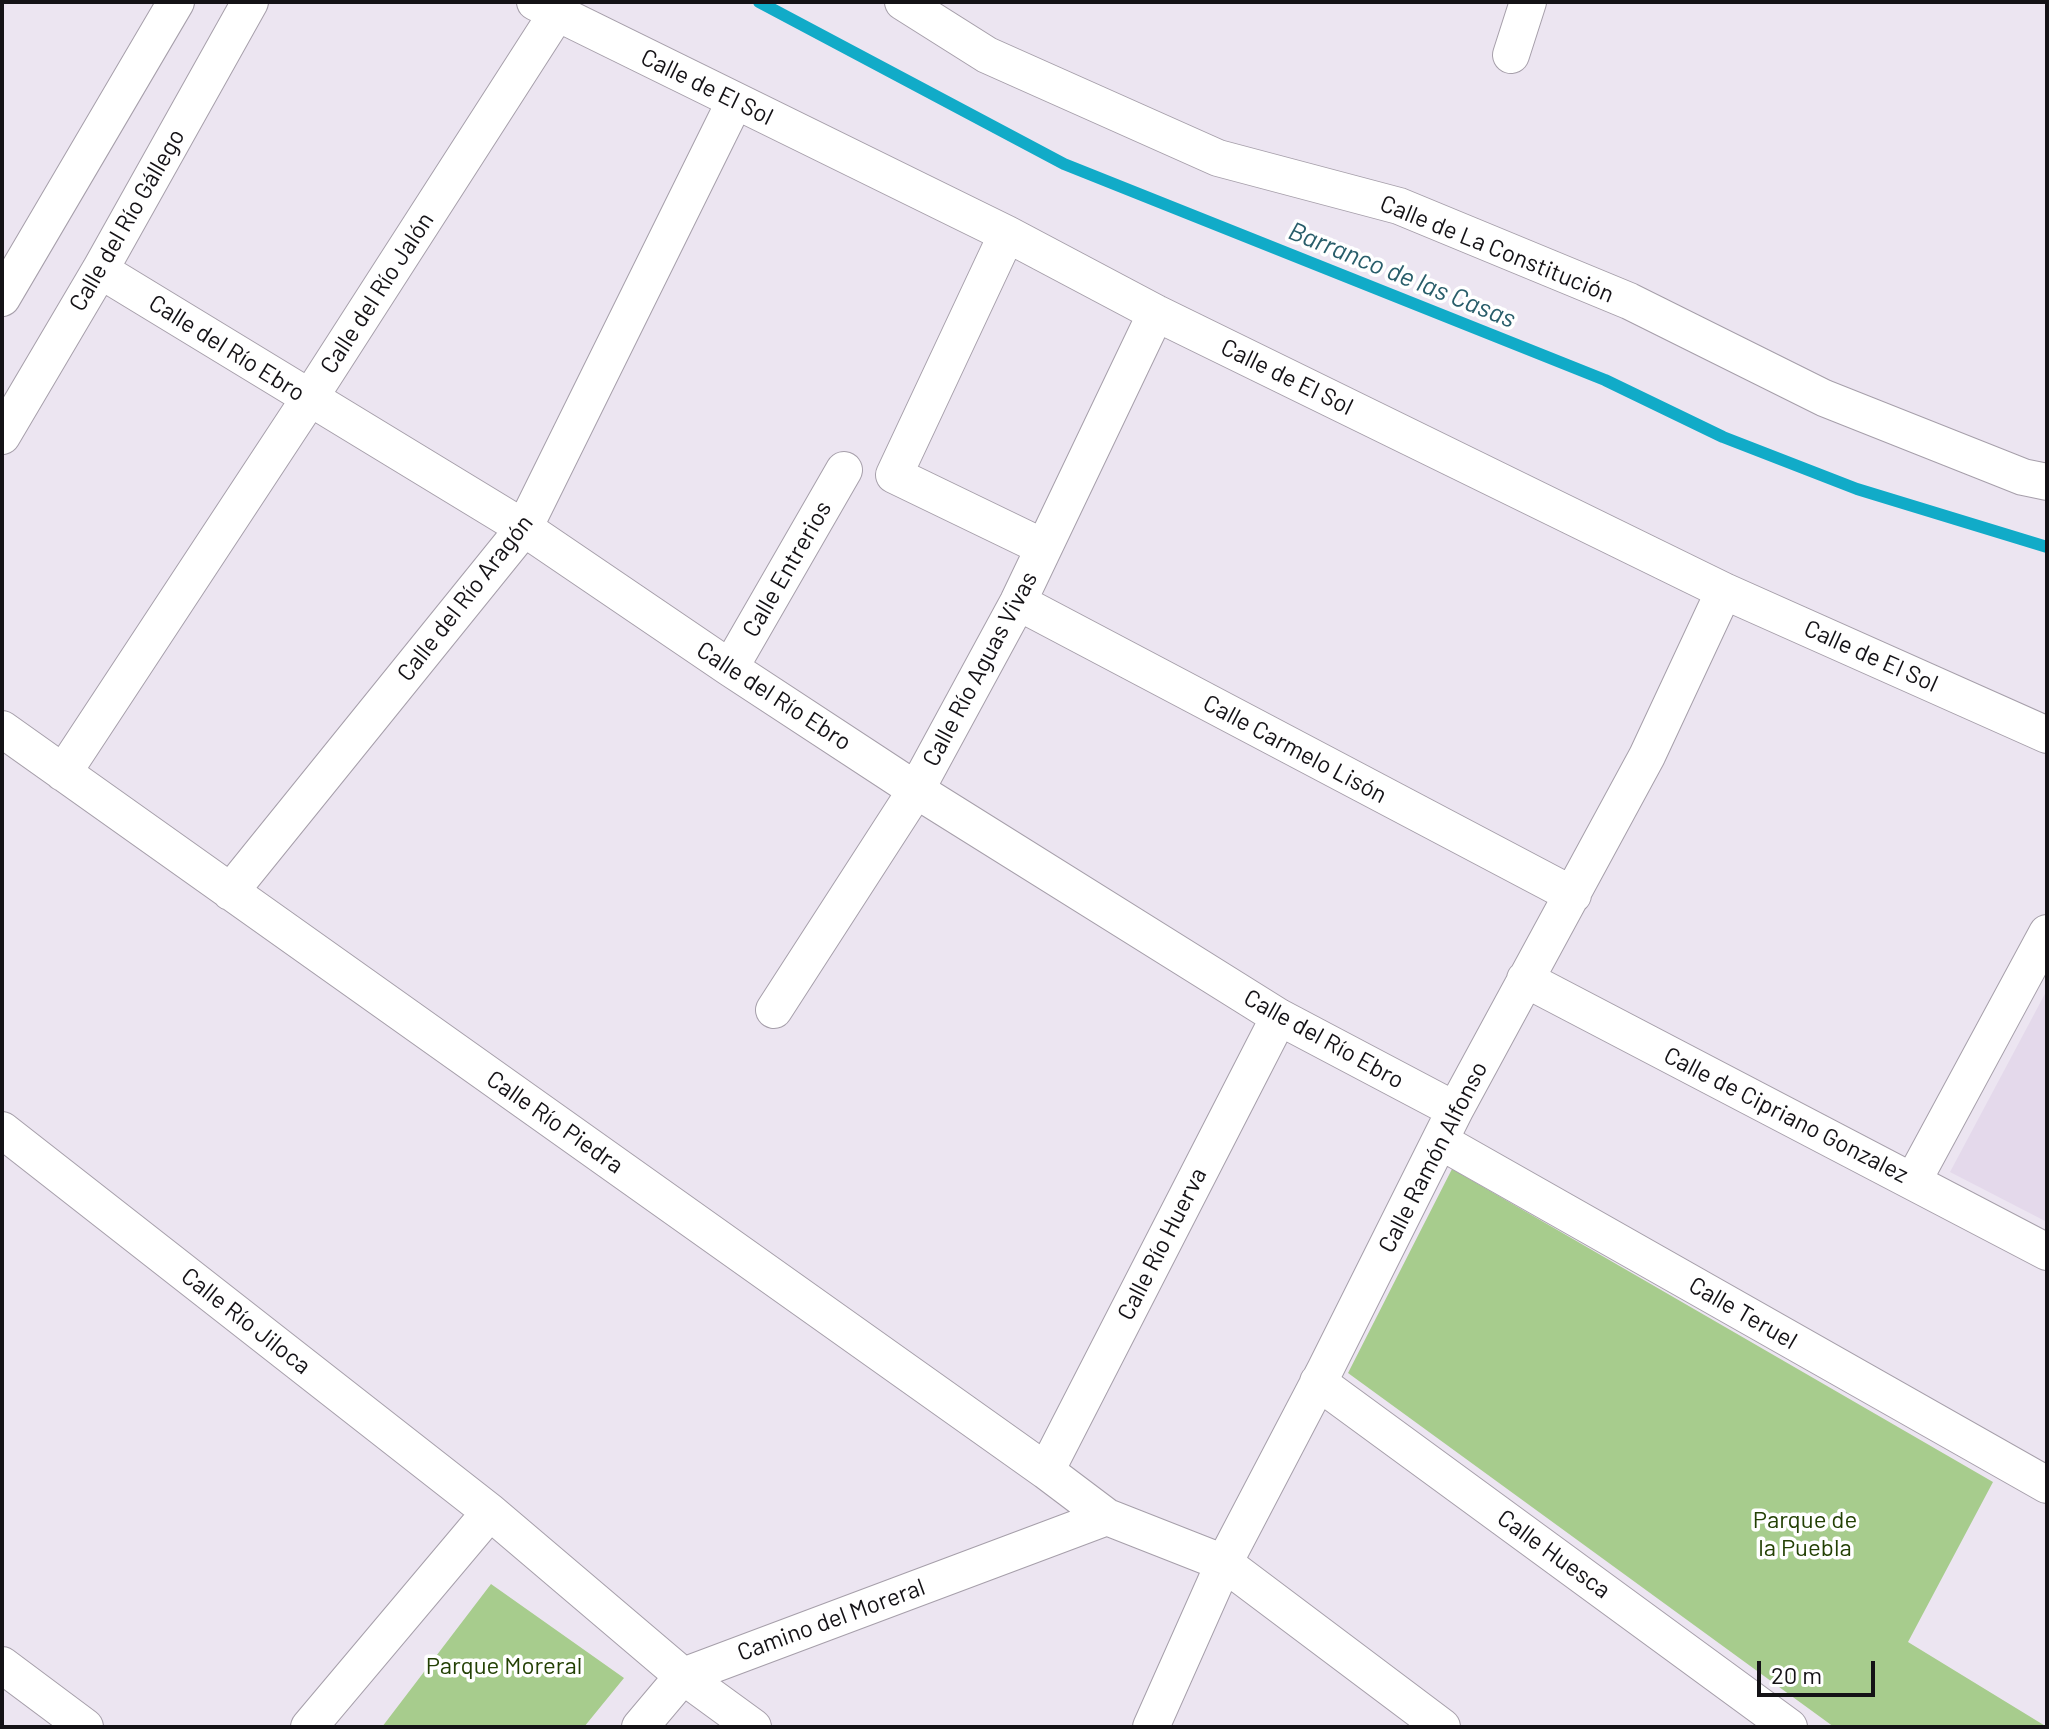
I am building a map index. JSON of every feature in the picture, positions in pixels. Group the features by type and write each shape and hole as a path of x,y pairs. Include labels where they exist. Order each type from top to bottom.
{"street":[{"path":"2,298 176,2"},
{"name":"Calle del Río Gállego","path":"2,436 100,270 250,2"},
{"name":"Calle de La Constitución","path":"903,2 987,55 1218,158 1399,206 1629,301 1824,398 2023,477 2047,482"},
{"path":"1511,55 1528,2"},
{"name":"Calle de El Sol","path":"546,8 1007,234 1156,313 1724,591 2047,735"},
{"name":"Calle del Río Jalón","path":"63,773 309,399 546,8"},
{"name":"Calle del Río Aragón","path":"230,892 524,528 735,101"},
{"path":"1007,234 894,475 1043,547"},
{"name":"Calle del Río Ebro","path":"100,270 524,528 916,790 1448,1125"},
{"name":"Calle Río Aguas Vivas","path":"774,1010 916,790 1018,602 1156,313"},
{"name":"Calle Entrerios","path":"730,668 844,470"},
{"name":"Calle Ramón Alfonso","path":"1151,1727 1224,1563 1448,1125 1647,756 1724,591"},
{"name":"Calle Carmelo Lisón","path":"1018,602 1573,895"},
{"name":"Calle Río Piedra","path":"2,729 1107,1517"},
{"path":"1913,1181 2047,933"},
{"name":"Calle de Cipriano Gonzalez","path":"1525,979 2047,1252"},
{"name":"Calle Río Huerva","path":"1046,1471 1279,1017"},
{"name":"Calle Teruel","path":"1448,1125 2047,1485"},
{"name":"Calle Río Jiloca","path":"2,1130 490,1512"},
{"name":"Calle Huesca","path":"1318,1382 1789,1727"},
{"path":"309,1727 490,1512 683,1676 753,1727"},
{"path":"1107,1517 1224,1563 1442,1727"},
{"name":"Camino del Moreral","path":"683,1676 1107,1517"},
{"path":"2,1665 85,1727"},
{"path":"640,1727 683,1676"}],"shaded area":[{"path":"2047,990 2047,1222 1950,1172"}],"green space":[{"name":"Parque de la Puebla","path":"1452,1169 1993,1482 1908,1642 2047,1727 1834,1727 1348,1373"},
{"name":"Parque Moreral","path":"491,1584 624,1678 584,1727 382,1727"}],"waterway":[{"name":"Barranco de las Casas","path":"759,2 1064,164 1605,380 1723,437 1857,489 2047,547"}]}
